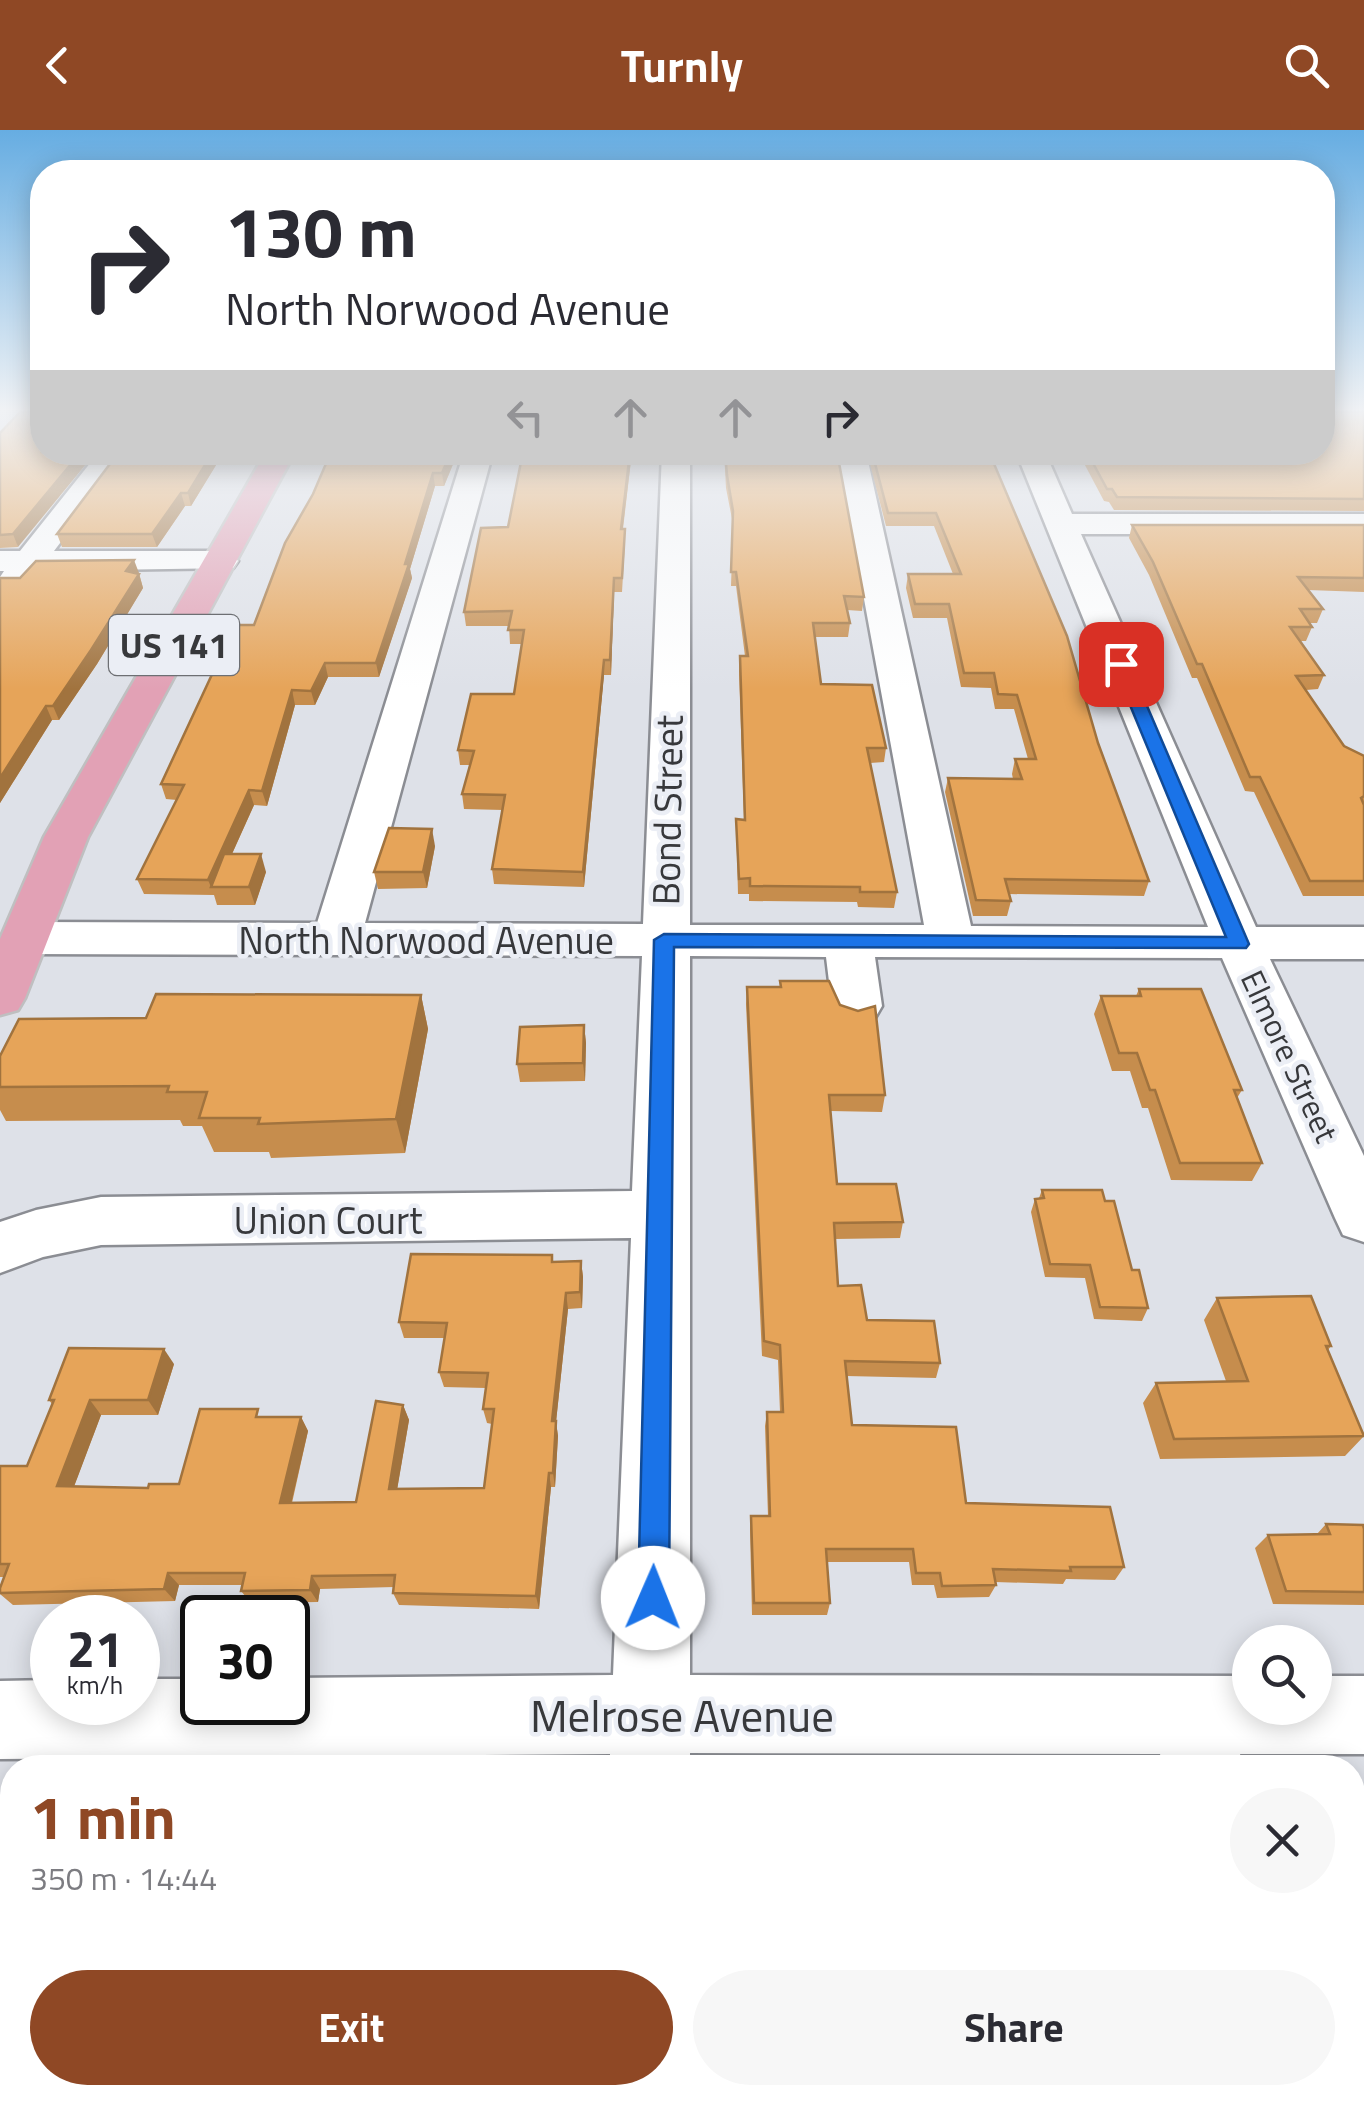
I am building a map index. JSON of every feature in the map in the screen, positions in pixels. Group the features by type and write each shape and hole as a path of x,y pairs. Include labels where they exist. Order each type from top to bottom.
{"main road":[{"name":"US 141","path":"0,998 14,928 252,504"}],"street":[{"path":"0,599 14,561 67,504"},
{"path":"336,940 464,504"},
{"name":"Bond Street","path":"650,1741 675,504"},
{"path":"862,504 950,939"},
{"name":"Elmore Street","path":"1053,504 1239,944 1364,1218"},
{"path":"1062,524 1364,524"},
{"path":"14,561 220,561"},
{"name":"North Norwood Avenue","path":"14,928 336,940 1364,942"},
{"path":"848,940 857,1006"},
{"name":"Union Court","path":"0,1248 36,1234 102,1221 661,1214"},
{"name":"Melrose Avenue","path":"0,1720 650,1741 1196,1741 1364,1715"}],"building":[{"path":"0,504 38,504 13,534 0,535"},
{"path":"80,504 173,504 152,534 57,534"},
{"path":"307,504 423,504 405,564 409,564 376,663 325,663 311,691 292,690 262,791 249,790 208,880 137,879 184,785 161,784 235,625 254,625 285,543"},
{"path":"513,504 624,504 622,578 614,578 610,660 604,660 583,872 492,869 505,795 462,794 474,751 458,750 471,694 514,694 524,630 508,630 512,611 464,612 481,528 508,527"},
{"path":"732,504 847,504 864,597 844,596 850,623 813,623 821,684 872,685 886,748 867,748 897,892 860,892 860,887 750,886 750,878 739,879 736,819 745,820 740,656 748,656 736,572 731,572"},
{"path":"886,504 1011,504 1067,636 1098,743 1149,881 1005,879 1011,901 976,900 948,778 1022,779 1015,759 1036,759 1017,695 998,694 994,673 964,673 949,604 915,604 908,574 961,574 936,513 888,513"},
{"path":"1132,525 1364,525 1364,578 1298,577 1323,609 1300,609 1312,627 1290,627 1324,675 1296,676 1344,746 1364,756 1364,881 1310,881 1260,777 1250,777 1202,664 1197,664 1153,562"},
{"path":"134,560 126,571 139,574 53,706 46,706 0,778 0,578 20,578 36,561"},
{"path":"389,828 432,829 423,872 374,872"},
{"path":"224,854 261,854 249,887 211,887"},
{"path":"780,981 829,981 840,1005 858,1011 875,1006 885,1095 829,1095 837,1184 896,1184 903,1222 834,1223 838,1286 861,1285 867,1320 934,1321 940,1363 845,1361 852,1425 956,1427 966,1503 1110,1507 1124,1567 1070,1567 1071,1571 993,1569 996,1585 942,1586 940,1573 916,1573 913,1549 826,1549 830,1603 754,1603 751,1516 770,1516 767,1412 783,1412 780,1345 764,1341 747,987 781,987"},
{"path":"1139,989 1201,989 1242,1090 1234,1090 1262,1163 1180,1163 1155,1090 1150,1090 1137,1053 1119,1053 1101,996 1141,996"},
{"path":"156,994 421,995 396,1119 258,1124 260,1118 199,1118 207,1092 167,1092 169,1086 0,1087 0,1056 19,1019 146,1018"},
{"path":"584,1025 583,1063 517,1064 520,1027"},
{"path":"1042,1190 1102,1190 1105,1201 1114,1201 1132,1270 1139,1270 1148,1308 1100,1307 1090,1265 1050,1264 1035,1199 1044,1198"},
{"path":"411,1254 552,1255 552,1262 581,1261 580,1292 566,1293 552,1421 556,1421 553,1473 549,1473 536,1596 393,1593 395,1575 312,1576 310,1590 241,1591 245,1573 168,1573 164,1589 0,1593 9,1564 0,1564 0,1466 27,1466 54,1400 49,1400 69,1348 164,1349 148,1400 90,1400 57,1486 148,1488 149,1484 179,1484 200,1409 258,1409 256,1417 301,1417 280,1503 356,1502 376,1401 403,1405 389,1489 484,1488 494,1409 483,1409 488,1373 439,1372 447,1323 399,1322"},
{"path":"1311,1296 1331,1346 1326,1346 1364,1436 1174,1439 1156,1383 1248,1381 1217,1298"},
{"path":"1326,1524 1363,1525 1364,1592 1286,1591 1268,1535 1330,1534"}],"route":[{"path":"653,1598 664,940 1239,944 1121,664"}]}
